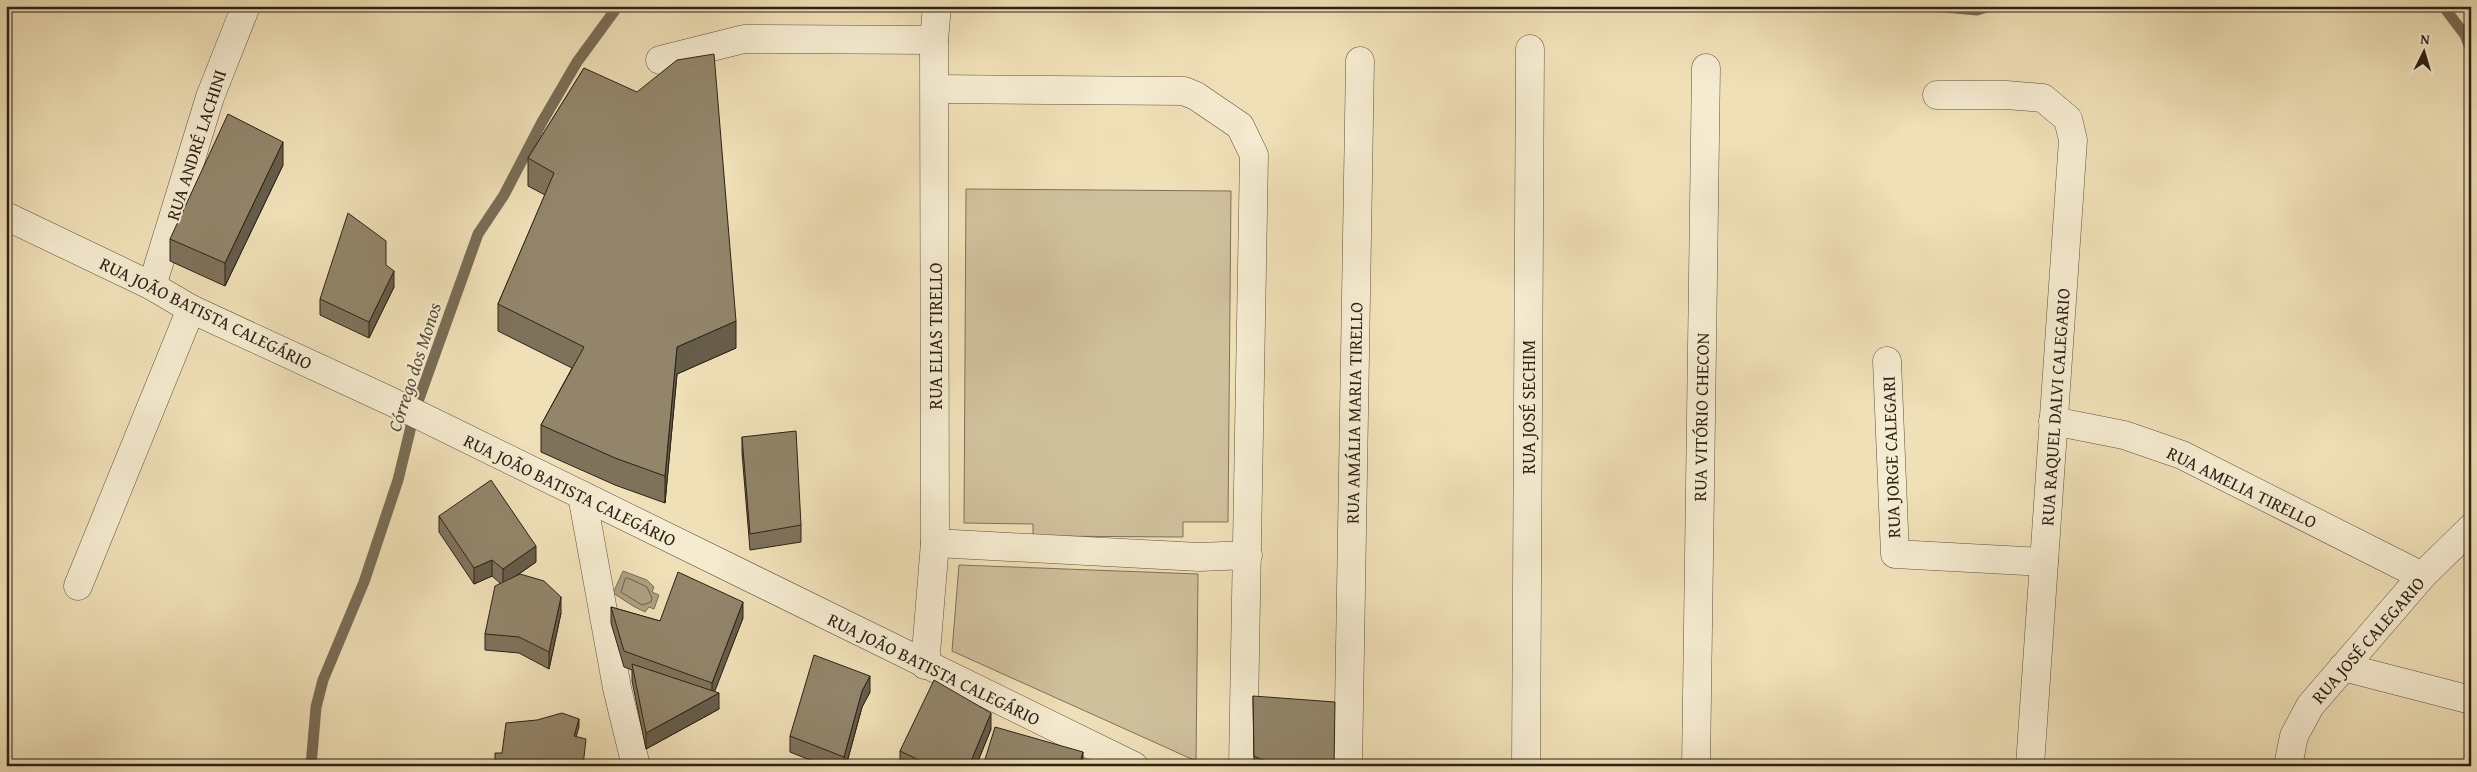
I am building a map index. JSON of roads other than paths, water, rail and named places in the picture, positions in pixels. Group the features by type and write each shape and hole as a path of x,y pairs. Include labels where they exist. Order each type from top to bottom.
{"street":[{"name":"RUA ANDRÉ LACHINI","path":"152,286 210,97 246,6"},
{"name":"RUA ELIAS TIRELLO","path":"925,665 935,543 934,40 937,8"},
{"path":"660,60 744,40 934,40"},
{"name":"RUA JOSÉ SECHIM","path":"1526,766 1530,49"},
{"name":"RUA AMÁLIA MARIA TIRELLO","path":"1348,766 1360,61"},
{"name":"RUA VITÓRIO CHECON","path":"1696,766 1706,68"},
{"path":"935,89 1184,91 1196,96 1240,126 1254,155 1243,766"},
{"name":"RUA RAQUEL DALVI CALEGARIO","path":"1937,95 2006,95 2043,98 2068,119 2073,140 2030,766"},
{"name":"RUA JOÃO BATISTA CALEGÁRIO","path":"6,216 152,286 191,309 442,426 925,665 1134,766"},
{"path":"78,586 191,309"},
{"name":"RUA JORGE CALEGARI","path":"1887,361 1895,554 2044,562"},
{"name":"RUA AMELIA TIRELLO","path":"2053,421 2124,435 2182,455 2422,576"},
{"path":"582,495 616,688 636,766"},
{"name":"RUA JOSÉ CALEGARIO","path":"2288,766 2294,736 2310,706 2422,576 2471,528"},
{"path":"935,543 1199,557 1248,555"},
{"path":"2343,667 2471,700"}],"water":[{"path":"623,571 647,580 654,587 652,592 659,595 654,609 649,607 645,612 613,593"}],"waterway":[{"name":"Córrego dos Monos","path":"311,766 316,707 323,680 364,582 398,480 415,410 478,234 504,195 542,122 577,62 618,6"},
{"name":"Córrego dos Monos","path":"1933,6 1977,10 1990,6"},
{"name":"Córrego dos Monos","path":"2443,6 2465,35 2471,50"}]}
